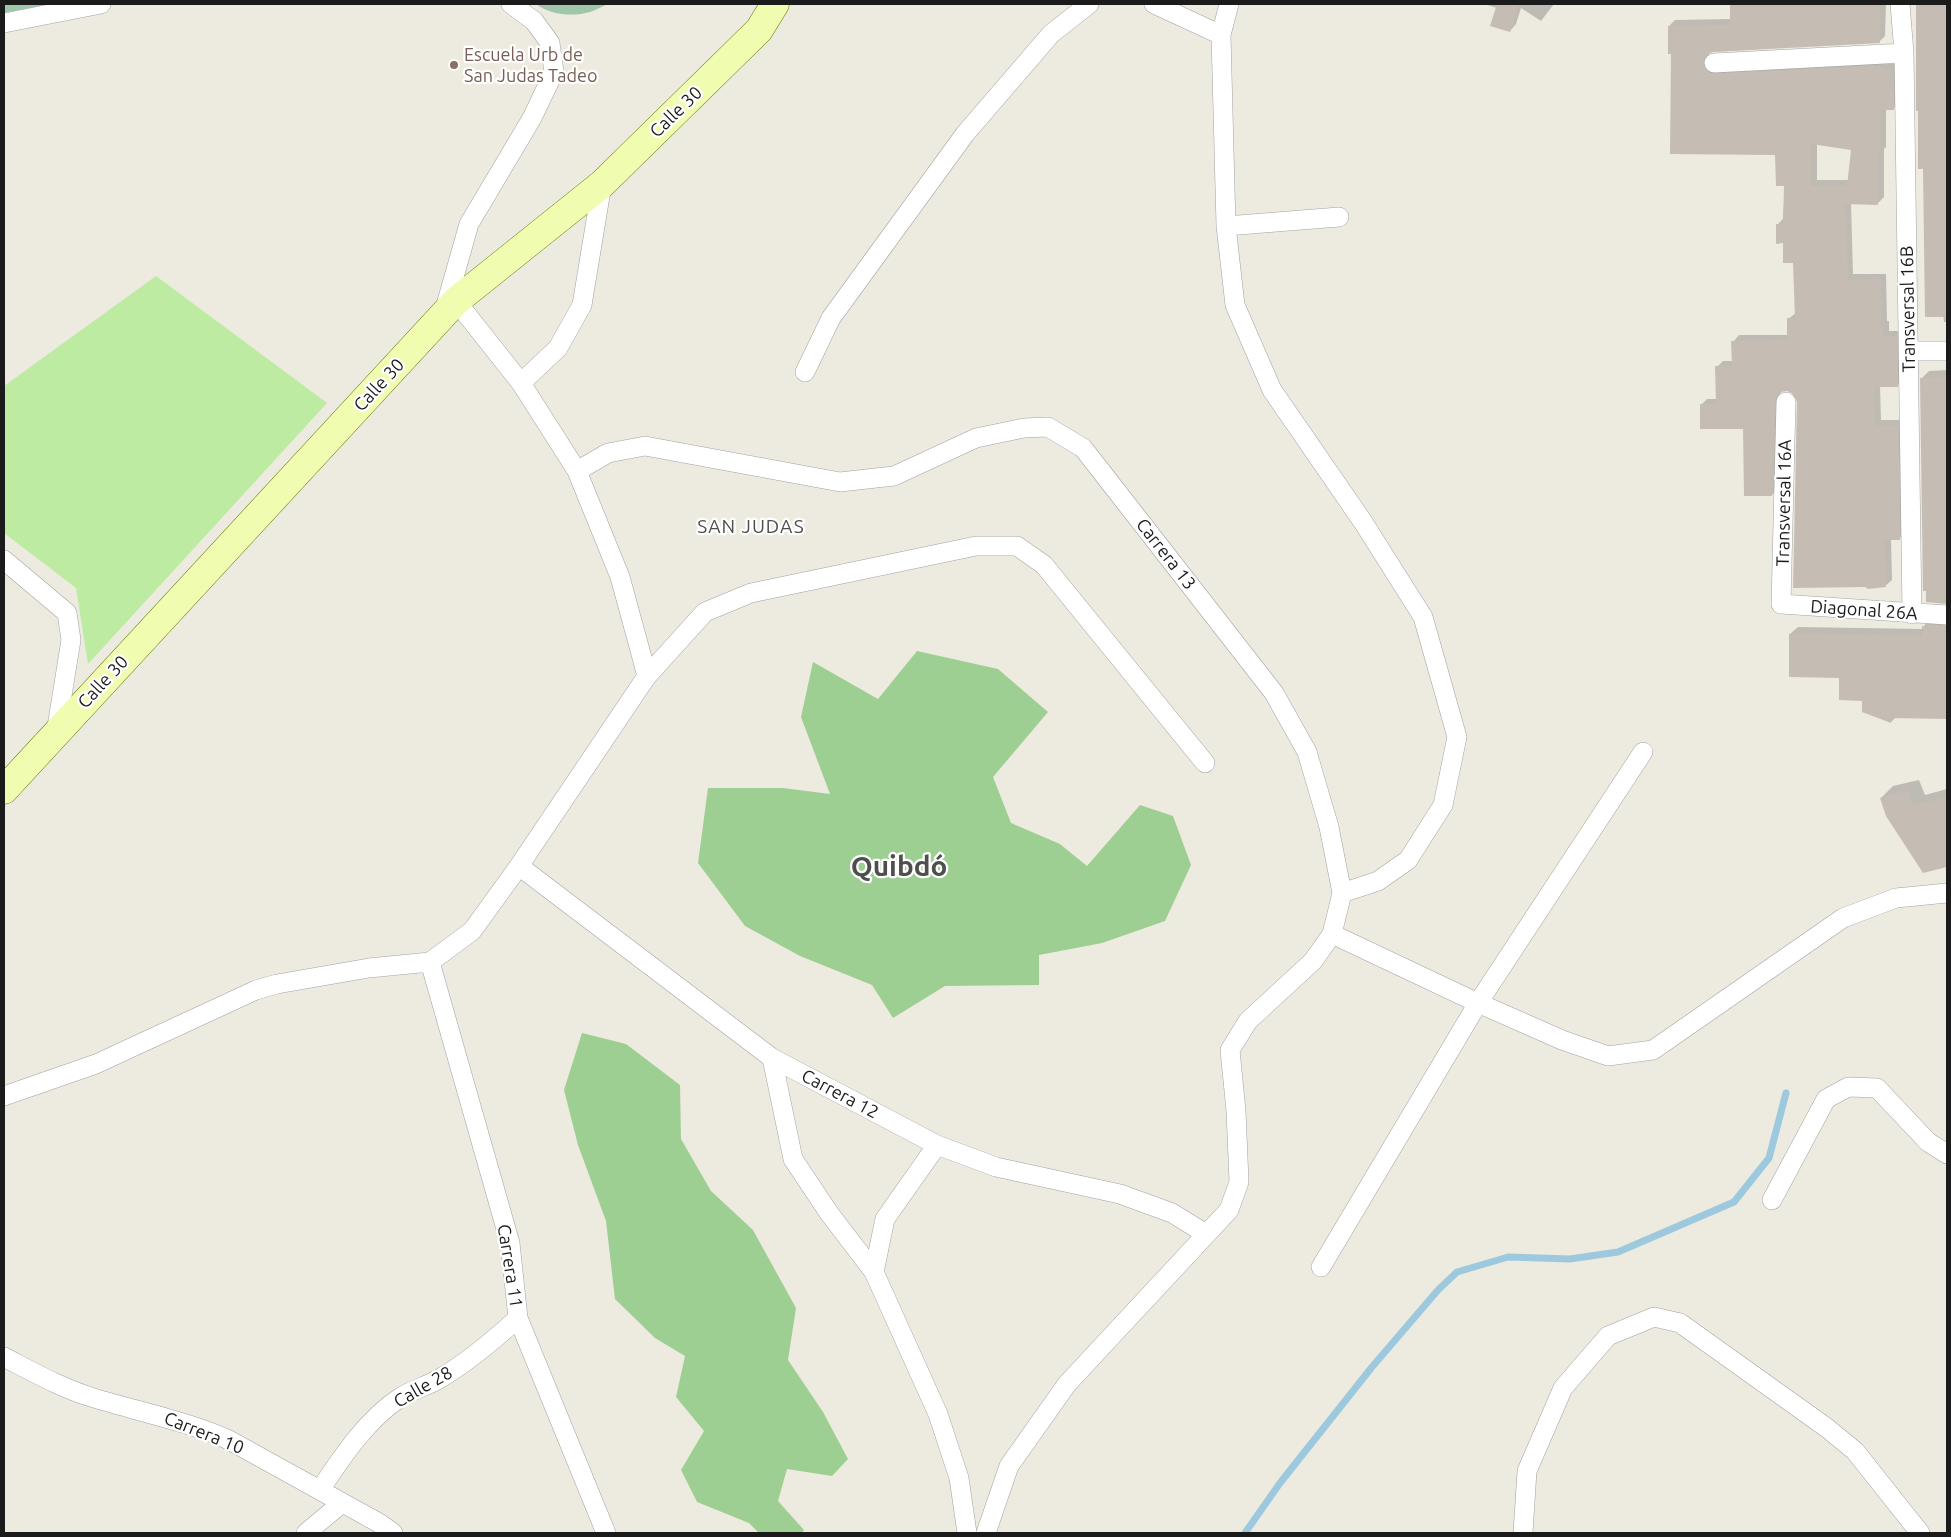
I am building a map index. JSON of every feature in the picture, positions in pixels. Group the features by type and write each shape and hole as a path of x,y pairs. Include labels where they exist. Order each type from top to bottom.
{"main road":[{"name":"Calle 30","path":"9,776 56,733 450,308 602,184 759,30 775,4"}],"street":[{"path":"4,23 101,4"},
{"path":"510,4 534,21 550,43 554,72 532,118 469,224 450,308 521,383 577,471 620,577 647,676"},
{"path":"805,372 831,318 965,134 1052,34 1089,4"},
{"path":"1154,4 1221,35"},
{"path":"986,1533 1009,1466 1067,1384 1229,1210 1239,1182 1236,1111 1230,1050 1248,1021 1313,961 1332,934 1342,893 1378,881 1408,860 1443,805 1457,737 1423,617 1363,522 1272,390 1235,305 1226,226 1221,35 1229,4"},
{"name":"Transversal 16B","path":"1900,4 1904,54 1912,614"},
{"path":"1714,63 1904,54"},
{"path":"521,383 558,348 582,305 602,184"},
{"path":"1226,226 1339,217"},
{"path":"1908,351 1947,351"},
{"name":"Transversal 16A","path":"1781,604 1786,402"},
{"name":"Carrera 13","path":"577,471 608,453 645,446 840,482 894,476 976,438 1024,428 1048,427 1083,448 1274,693 1307,752 1329,827 1342,893"},
{"path":"4,1096 96,1064 256,990 277,984 369,968 430,962 472,931 519,866 647,676 705,612 751,593 976,546 1017,546 1044,565 1205,763"},
{"path":"4,560 67,613 71,640 56,733"},
{"name":"Diagonal 26A","path":"1781,604 1947,615"},
{"path":"1321,1267 1478,1003 1643,752"},
{"name":"Carrera 12","path":"519,866 772,1058 937,1145 996,1167 1120,1194 1172,1213 1206,1234"},
{"path":"1332,934 1478,1003 1562,1040 1608,1056 1653,1050 1843,918 1896,898 1947,894"},
{"name":"Carrera 11","path":"430,962 510,1243 518,1318 606,1533"},
{"path":"772,1058 793,1159 829,1213 874,1272 938,1414 960,1478 967,1533"},
{"path":"1772,1200 1826,1099 1848,1087 1876,1088 1928,1142 1947,1154"},
{"path":"874,1272 885,1219 937,1145"},
{"path":"1523,1533 1527,1471 1563,1388 1608,1336 1654,1317 1680,1323 1855,1451 1920,1533"},
{"name":"Calle 28","path":"320,1490 369,1424 389,1406 402,1396 438,1380 455,1369 491,1342 518,1318"},
{"name":"Carrera 10","path":"4,1357 53,1382 93,1398 204,1429 230,1440 379,1523 393,1533"},
{"path":"306,1533 342,1504"}],"green space":[{"path":"4,4 50,4 4,13"},
{"path":"536,4 608,4 590,12 569,15 548,11"},
{"path":"156,276 327,403 88,664 76,588 4,533 4,386"},
{"path":"917,651 998,669 1048,712 993,777 1011,823 1060,844 1087,866 1140,805 1173,816 1191,865 1165,921 1102,943 1039,955 1039,985 945,986 893,1018 872,985 800,956 745,926 698,863 708,788 783,788 830,794 801,717 813,662 878,699"},
{"path":"582,1033 626,1044 680,1085 681,1139 711,1191 753,1230 796,1308 788,1360 823,1412 848,1459 832,1476 787,1469 778,1501 804,1530 802,1533 759,1533 749,1523 697,1502 681,1470 704,1431 676,1397 685,1356 655,1338 615,1299 606,1221 578,1145 564,1090"}],"building":[{"path":"1497,4 1519,4 1510,32 1490,26"},
{"path":"1730,4 1880,4 1880,43 1713,52 1708,54 1703,63 1705,70 1715,74 1880,66 1880,68 1893,69 1894,110 1881,110 1880,154 1878,154 1878,205 1845,204 1848,280 1881,279 1881,327 1883,327 1883,336 1897,336 1898,387 1874,387 1875,426 1898,426 1900,540 1885,540 1886,587 1868,589 1865,587 1793,588 1797,402 1792,393 1787,391 1781,392 1775,401 1772,496 1744,496 1743,429 1700,429 1700,404 1716,404 1715,366 1732,366 1731,341 1787,340 1787,318 1795,318 1793,263 1783,263 1783,243 1776,244 1776,224 1783,224 1784,186 1776,186 1775,155 1670,154 1671,54 1668,54 1668,26 1730,25","holes":["1811,144 1851,150 1847,186 1811,186"]},
{"path":"1916,4 1947,4 1947,317 1925,317 1923,169 1918,169 1918,111 1916,111"},
{"path":"1947,377 1947,604 1926,602 1926,591 1923,591 1920,378"},
{"path":"1927,625 1947,626 1947,719 1891,718 1891,723 1862,712 1862,701 1839,700 1839,678 1789,677 1789,634 1922,636 1922,626 1927,627"},
{"path":"1908,791 1913,806 1947,797 1947,867 1923,873 1886,816 1880,798"}],"waterway":[{"path":"1245,1533 1280,1483 1372,1367 1438,1290 1457,1272 1508,1257 1570,1259 1618,1252 1734,1202 1769,1158 1786,1093"}],"place":[{"name":"Escuela Urb de San Judas Tadeo","path":"454,65"}],"district":[{"name":"SAN JUDAS","path":"751,527"},
{"name":"Quibdó","path":"899,867"}]}
